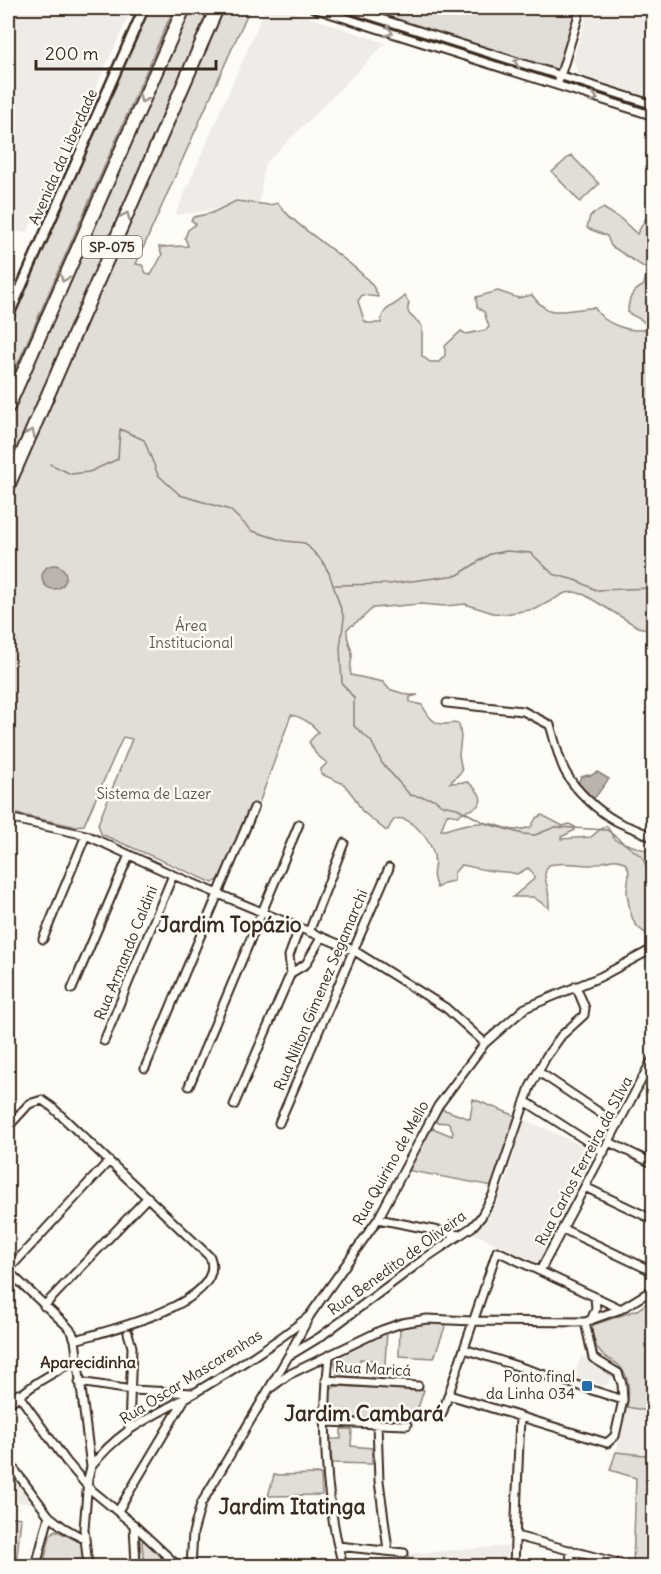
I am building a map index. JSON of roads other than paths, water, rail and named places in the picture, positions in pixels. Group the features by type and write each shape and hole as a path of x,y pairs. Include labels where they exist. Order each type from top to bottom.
{"highway":[{"name":"SP-075","path":"8,407 184,8"},
{"name":"SP-075","path":"8,486 217,8"}],"street":[{"name":"Avenida da Liberdade","path":"8,317 144,8"},
{"path":"313,8 654,116"},
{"path":"338,16 340,8"},
{"path":"346,8 654,105"},
{"path":"559,86 558,75 581,8"},
{"path":"447,703 523,711 550,725 566,773 591,803 616,821 643,831 654,838"},
{"path":"145,1068 254,808"},
{"path":"8,818 86,835 173,875 353,950 446,1008 485,1043"},
{"path":"189,1086 299,824"},
{"path":"43,939 86,835"},
{"path":"309,932 344,843"},
{"path":"72,989 129,855"},
{"name":"Rua Nilton Gimenez Segamarchi","path":"279,1123 389,868"},
{"name":"Rua Armando Caldini","path":"104,1041 173,875"},
{"path":"234,1105 291,973 289,956 299,929"},
{"path":"291,973 306,964 321,938"},
{"name":"Rua Quirino de Mello","path":"191,1566 193,1533 201,1504 310,1315 378,1219 438,1106 485,1043 525,1008 600,977 654,948"},
{"name":"Rua Benedito de Oliveira","path":"289,1355 320,1337 472,1227 481,1217 493,1195 525,1101 546,1057 561,1036 584,1015 585,1008 576,986"},
{"name":"Rua Carlos Ferreira da SIlva","path":"540,1271 652,1062"},
{"path":"539,1072 618,1125"},
{"path":"8,1127 29,1104 42,1100 210,1257 213,1266 208,1280 194,1294 179,1304 150,1317 75,1340"},
{"path":"525,1101 604,1152"},
{"path":"609,1142 654,1164"},
{"path":"88,1566 84,1539 91,1467 75,1340 66,1325 8,1270 108,1162"},
{"path":"585,1187 654,1220"},
{"path":"44,1306 148,1197"},
{"path":"378,1219 459,1235"},
{"path":"563,1229 654,1272"},
{"path":"442,1414 496,1251 621,1309"},
{"path":"269,1388 288,1375 382,1330 402,1323 427,1319 473,1322 588,1321 621,1309 654,1289"},
{"path":"449,1395 607,1443 615,1436 623,1400 622,1384 618,1373 593,1358 588,1321 596,1309 595,1297"},
{"name":"Rua Oscar Mascarenhas","path":"91,1467 104,1451 129,1429 194,1393 259,1352 310,1315"},
{"path":"128,1334 132,1347 129,1429"},
{"path":"464,1349 623,1400"},
{"path":"329,1356 326,1380 325,1464 343,1566"},
{"path":"8,1404 18,1394 77,1359"},
{"name":"Rua Maricá","path":"326,1380 418,1386"},
{"path":"79,1382 132,1390 194,1393"},
{"path":"18,1394 66,1461 89,1488 134,1525 178,1566"},
{"path":"118,1511 186,1397"},
{"path":"514,1566 520,1417"},
{"path":"325,1422 407,1425"},
{"path":"377,1424 379,1481 388,1550"},
{"path":"8,1461 49,1516 84,1539"},
{"path":"36,1566 49,1516"},
{"path":"134,1525 136,1566"},
{"path":"516,1536 623,1566"},
{"path":"338,1546 404,1553"},
{"path":"570,1566 571,1550"}],"waterway":[{"path":"50,464 71,474 89,472 118,459 120,429 144,440 158,475 180,495 230,510 252,531 285,541 305,543"},
{"path":"305,543 322,561 329,573 344,618 340,648 342,683 354,698 354,726 371,741 382,763 410,795 434,799 442,805 457,808 487,824 523,834 535,835 555,827 607,830 642,857 654,882"},
{"path":"335,585 389,584 458,575 490,554 507,551 531,553 553,574 578,581 596,590 654,588"}],"place":[{"name":"Ponto final da Linha 034","path":"587,1386"}],"district":[{"name":"Jardim Topázio","path":"230,925"},
{"name":"Aparecidinha","path":"88,1362"},
{"name":"Jardim Cambará","path":"364,1414"},
{"name":"Jardim Itatinga","path":"292,1507"}],"park label":[{"name":"Área Institucional","path":"191,634"},
{"name":"Sistema de Lazer","path":"154,794"}]}
